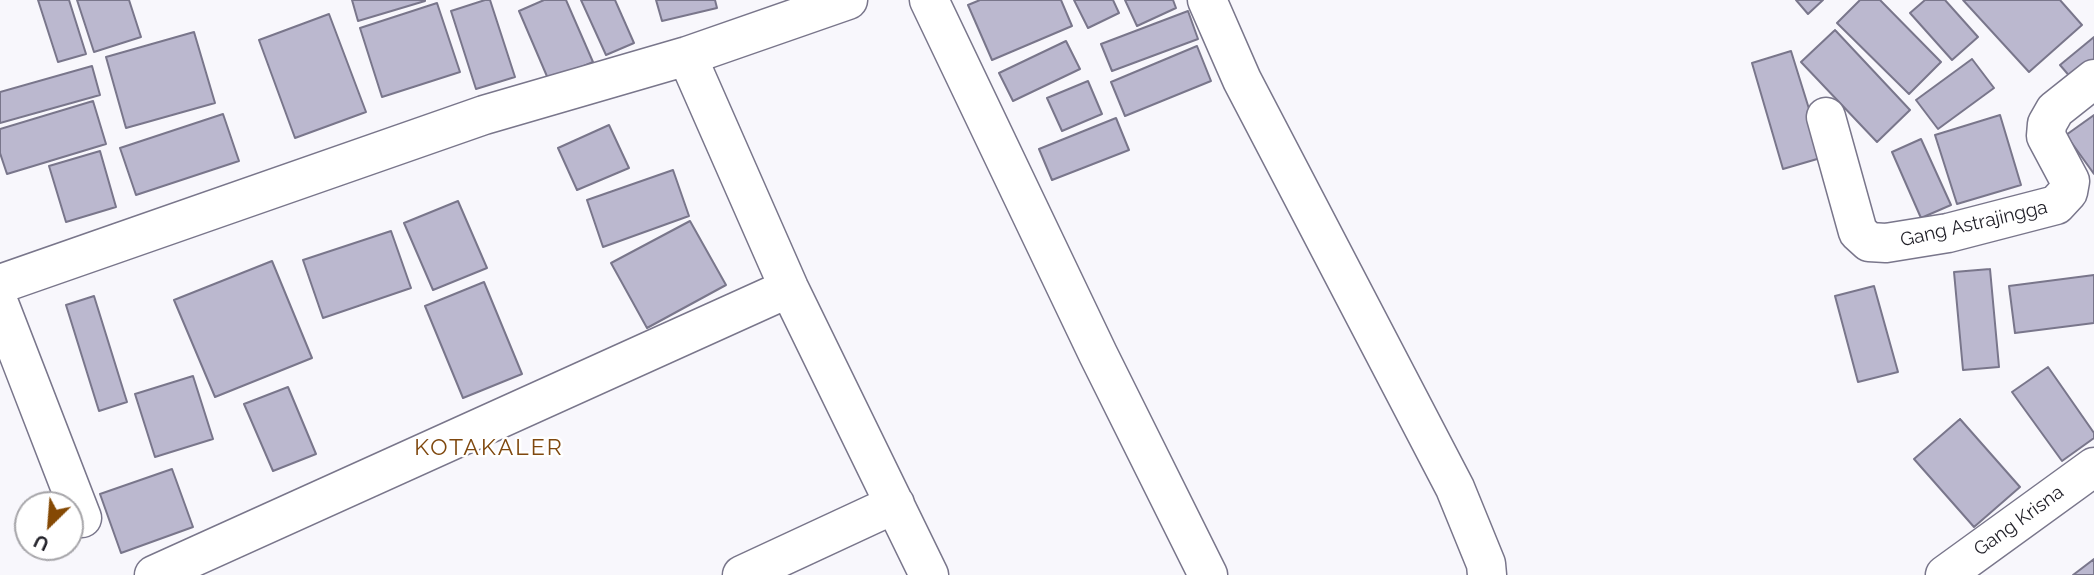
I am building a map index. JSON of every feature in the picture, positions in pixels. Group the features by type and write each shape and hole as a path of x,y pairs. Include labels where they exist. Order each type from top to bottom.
{"street":[{"path":"0,284 484,115 687,56 848,0"},
{"path":"929,0 1098,354 1208,575"},
{"path":"1207,0 1242,80 1455,488 1486,564 1487,575"},
{"path":"687,56 789,288 929,575"},
{"name":"Gang Astrajingga","path":"1826,117 1858,232 1868,242 1886,243 1948,233 2056,205 2068,192 2070,181 2046,136 2048,124 2055,110 2094,79"},
{"path":"155,575 789,288"},
{"path":"0,306 72,491"},
{"name":"Gang Krisna","path":"1945,575 2094,467"},
{"path":"743,575 895,504"}],"building":[{"path":"38,0 69,0 86,54 58,62"},
{"path":"77,0 129,0 141,37 94,52"},
{"path":"352,0 425,0 425,1 358,21"},
{"path":"490,0 515,77 476,89 451,11"},
{"path":"544,0 566,0 593,62 549,81 519,11"},
{"path":"581,0 615,0 634,43 606,55"},
{"path":"656,0 715,0 717,8 662,21"},
{"path":"980,0 1061,0 1072,26 992,60 968,5"},
{"path":"1074,0 1113,0 1119,13 1088,28"},
{"path":"1125,0 1173,0 1176,8 1137,26"},
{"path":"1796,0 1823,0 1808,14"},
{"path":"1860,0 1880,0 1941,62 1909,94 1837,23"},
{"path":"1925,0 1945,0 1978,37 1952,60 1910,13"},
{"path":"1963,0 2060,0 2082,25 2029,72"},
{"path":"437,3 460,72 382,97 360,28"},
{"path":"1188,11 1198,39 1112,71 1101,44"},
{"path":"329,14 366,112 295,138 259,40"},
{"path":"1835,30 1910,110 1877,142 1801,62"},
{"path":"194,32 215,103 126,128 106,57"},
{"path":"2094,37 2094,73 2078,86 2060,65"},
{"path":"1066,41 1080,69 1013,101 999,73"},
{"path":"1197,46 1211,81 1125,116 1111,82"},
{"path":"1791,51 1824,157 1783,169 1752,63"},
{"path":"1972,59 1994,88 1938,129 1916,100"},
{"path":"92,66 100,95 0,123 0,92"},
{"path":"1088,81 1102,114 1062,131 1047,98"},
{"path":"93,101 106,144 7,174 0,153 0,129"},
{"path":"223,114 239,161 136,195 120,148"},
{"path":"2000,115 2021,185 1957,204 1935,135"},
{"path":"2094,115 2094,174 2066,135"},
{"path":"1116,118 1129,150 1052,180 1039,149"},
{"path":"609,125 629,168 577,190 558,148"},
{"path":"1921,139 1951,205 1921,218 1892,152"},
{"path":"100,151 116,207 66,222 49,166"},
{"path":"673,170 689,216 603,247 587,200"},
{"path":"458,201 487,268 433,290 404,223"},
{"path":"690,221 726,285 647,328 611,263"},
{"path":"391,231 411,288 323,318 303,260"},
{"path":"272,261 312,358 215,397 174,300"},
{"path":"1990,269 1999,367 1963,370 1954,272"},
{"path":"2094,275 2094,323 2015,333 2009,286"},
{"path":"484,282 522,374 463,398 425,306"},
{"path":"1874,286 1898,372 1858,382 1835,296"},
{"path":"94,296 127,402 99,411 66,305"},
{"path":"2048,367 2094,433 2094,438 2062,461 2012,392"},
{"path":"193,376 213,439 155,457 135,394"},
{"path":"288,387 316,454 273,471 244,404"},
{"path":"1960,419 2020,487 1974,527 1914,459"},
{"path":"172,469 193,527 121,553 100,494"},
{"path":"2094,559 2094,575 2073,575"}],"district":[{"name":"KOTAKALER","path":"489,448"}]}
